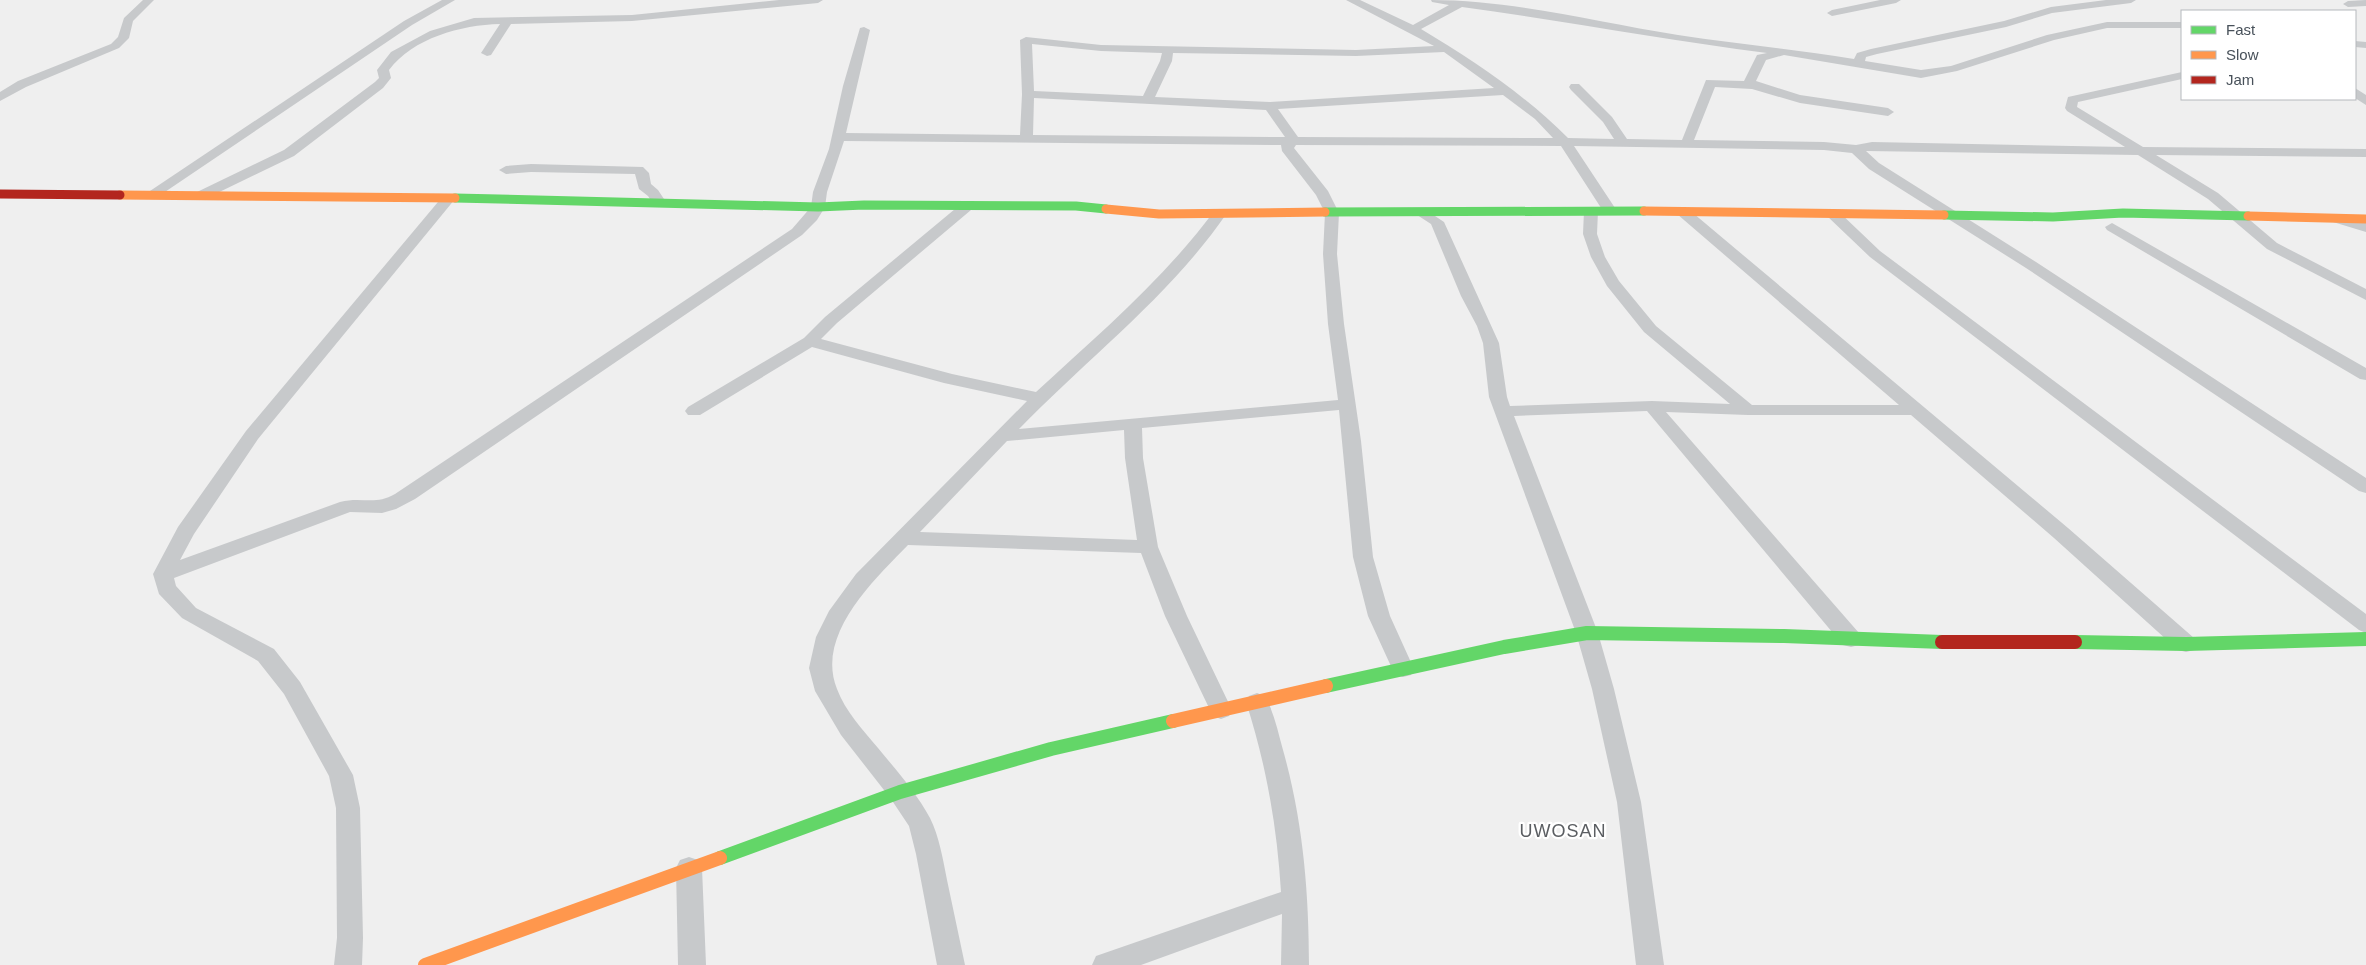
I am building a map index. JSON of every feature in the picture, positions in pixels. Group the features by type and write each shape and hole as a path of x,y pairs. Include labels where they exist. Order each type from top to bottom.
{"street":[{"path":"0,97 22,84 97,55 115,46 123,38 128,20 148,0"},
{"path":"151,195 408,23 450,0"},
{"path":"202,195 304,144 379,85 385,78 383,70 395,54 434,33 457,25 474,21 508,19 632,18 708,8 818,0"},
{"path":"1351,0 1413,29 1446,49 1539,116 1566,143 1610,211"},
{"path":"1436,0 1466,2 1604,24 1676,38 1810,55 1908,72 1931,74 1953,69 2051,36 2081,30 2107,25 2181,25"},
{"path":"1832,13 1896,0"},
{"path":"1859,62 1861,55 1874,51 2006,24 2051,10 2131,0"},
{"path":"1413,29 1466,2"},
{"path":"2348,4 2366,3"},
{"path":"487,53 508,19"},
{"path":"163,574 347,506 360,504 376,507 390,504 442,473 797,232 812,217 818,207 820,192 839,136 849,86 864,30"},
{"path":"1026,138 1028,94 1026,40 1101,48 1356,53 1446,49"},
{"path":"1147,100 1166,61 1168,48"},
{"path":"1752,85 1749,83 1761,57 1770,54 1810,55"},
{"path":"2181,76 2072,100 2071,108 2212,196 2272,246 2366,295"},
{"path":"1686,145 1710,82 1752,85 1825,105 1856,106 1888,112"},
{"path":"1575,87 1608,120 1624,144"},
{"path":"1028,94 1270,106 1505,91"},
{"path":"2356,93 2366,101"},
{"path":"1270,106 1294,141"},
{"path":"839,136 1824,146 1856,149 1872,146 2366,153"},
{"path":"1294,141 1287,144 1287,148 1323,194 1332,213 1330,254 1336,324 1347,404 1363,557 1379,616 1403,669"},
{"path":"1856,149 1874,166 2056,281 2366,487"},
{"path":"506,170 532,168 638,170 642,173 644,186 653,193 658,202"},
{"path":"0,194 658,202 818,207 864,205 966,207 1076,206 1158,214 1302,211 1434,216 1590,211 1682,211 1954,217 2053,217 2123,212 2239,217 2366,219"},
{"path":"348,965 350,938 348,808 341,776 292,688 266,655 189,613 166,589 163,574 185,532 252,435 448,199"},
{"path":"694,411 810,341 831,320 966,207"},
{"path":"1590,211 1590,234 1595,249 1619,290 1650,330 1748,410"},
{"path":"1682,211 2061,533 2186,644"},
{"path":"951,965 929,854 920,823 900,792 849,729 826,691 820,668 827,637 839,611 864,579 1040,398 1178,266 1208,232 1220,213"},
{"path":"1832,213 1875,254 2366,625"},
{"path":"1434,216 1469,296 1485,326 1491,343 1498,397 1587,633 1603,689 1629,802 1650,965"},
{"path":"2338,219 2366,228"},
{"path":"2112,228 2366,375"},
{"path":"810,341 950,379 1040,398"},
{"path":"1003,436 1347,404"},
{"path":"1504,411 1652,406 1748,410 1916,410"},
{"path":"1652,406 1851,639"},
{"path":"1133,424 1134,458 1148,547 1176,616 1221,710"},
{"path":"904,538 1148,547"},
{"path":"426,965 900,792 1051,749 1504,647 1587,633 1947,642 2146,642 2186,644 2366,639"},
{"path":"1257,702 1270,738 1289,829 1296,898 1295,965"},
{"path":"689,868 692,965"},
{"path":"1106,965 1296,898"}],"traffic: fast":[{"path":"455,198 818,207 864,205 1076,206 1106,209"},
{"path":"1325,212 1644,211"},
{"path":"1944,215 2053,217 2123,213 2248,216"},
{"path":"1326,686 1504,647 1587,633 1784,636 1942,642"},
{"path":"2075,642 2186,644 2366,639"},
{"path":"720,858 900,792 1051,749 1173,721"}],"traffic: slow":[{"path":"120,195 455,198"},
{"path":"1106,209 1159,214 1325,212"},
{"path":"1644,211 1944,215"},
{"path":"2248,216 2366,219"},
{"path":"1173,721 1326,686"},
{"path":"425,965 720,858"}],"traffic: jam":[{"path":"0,194 120,195"},
{"path":"1942,642 2075,642"}],"district":[{"name":"UWOSAN","path":"1563,831"}]}
